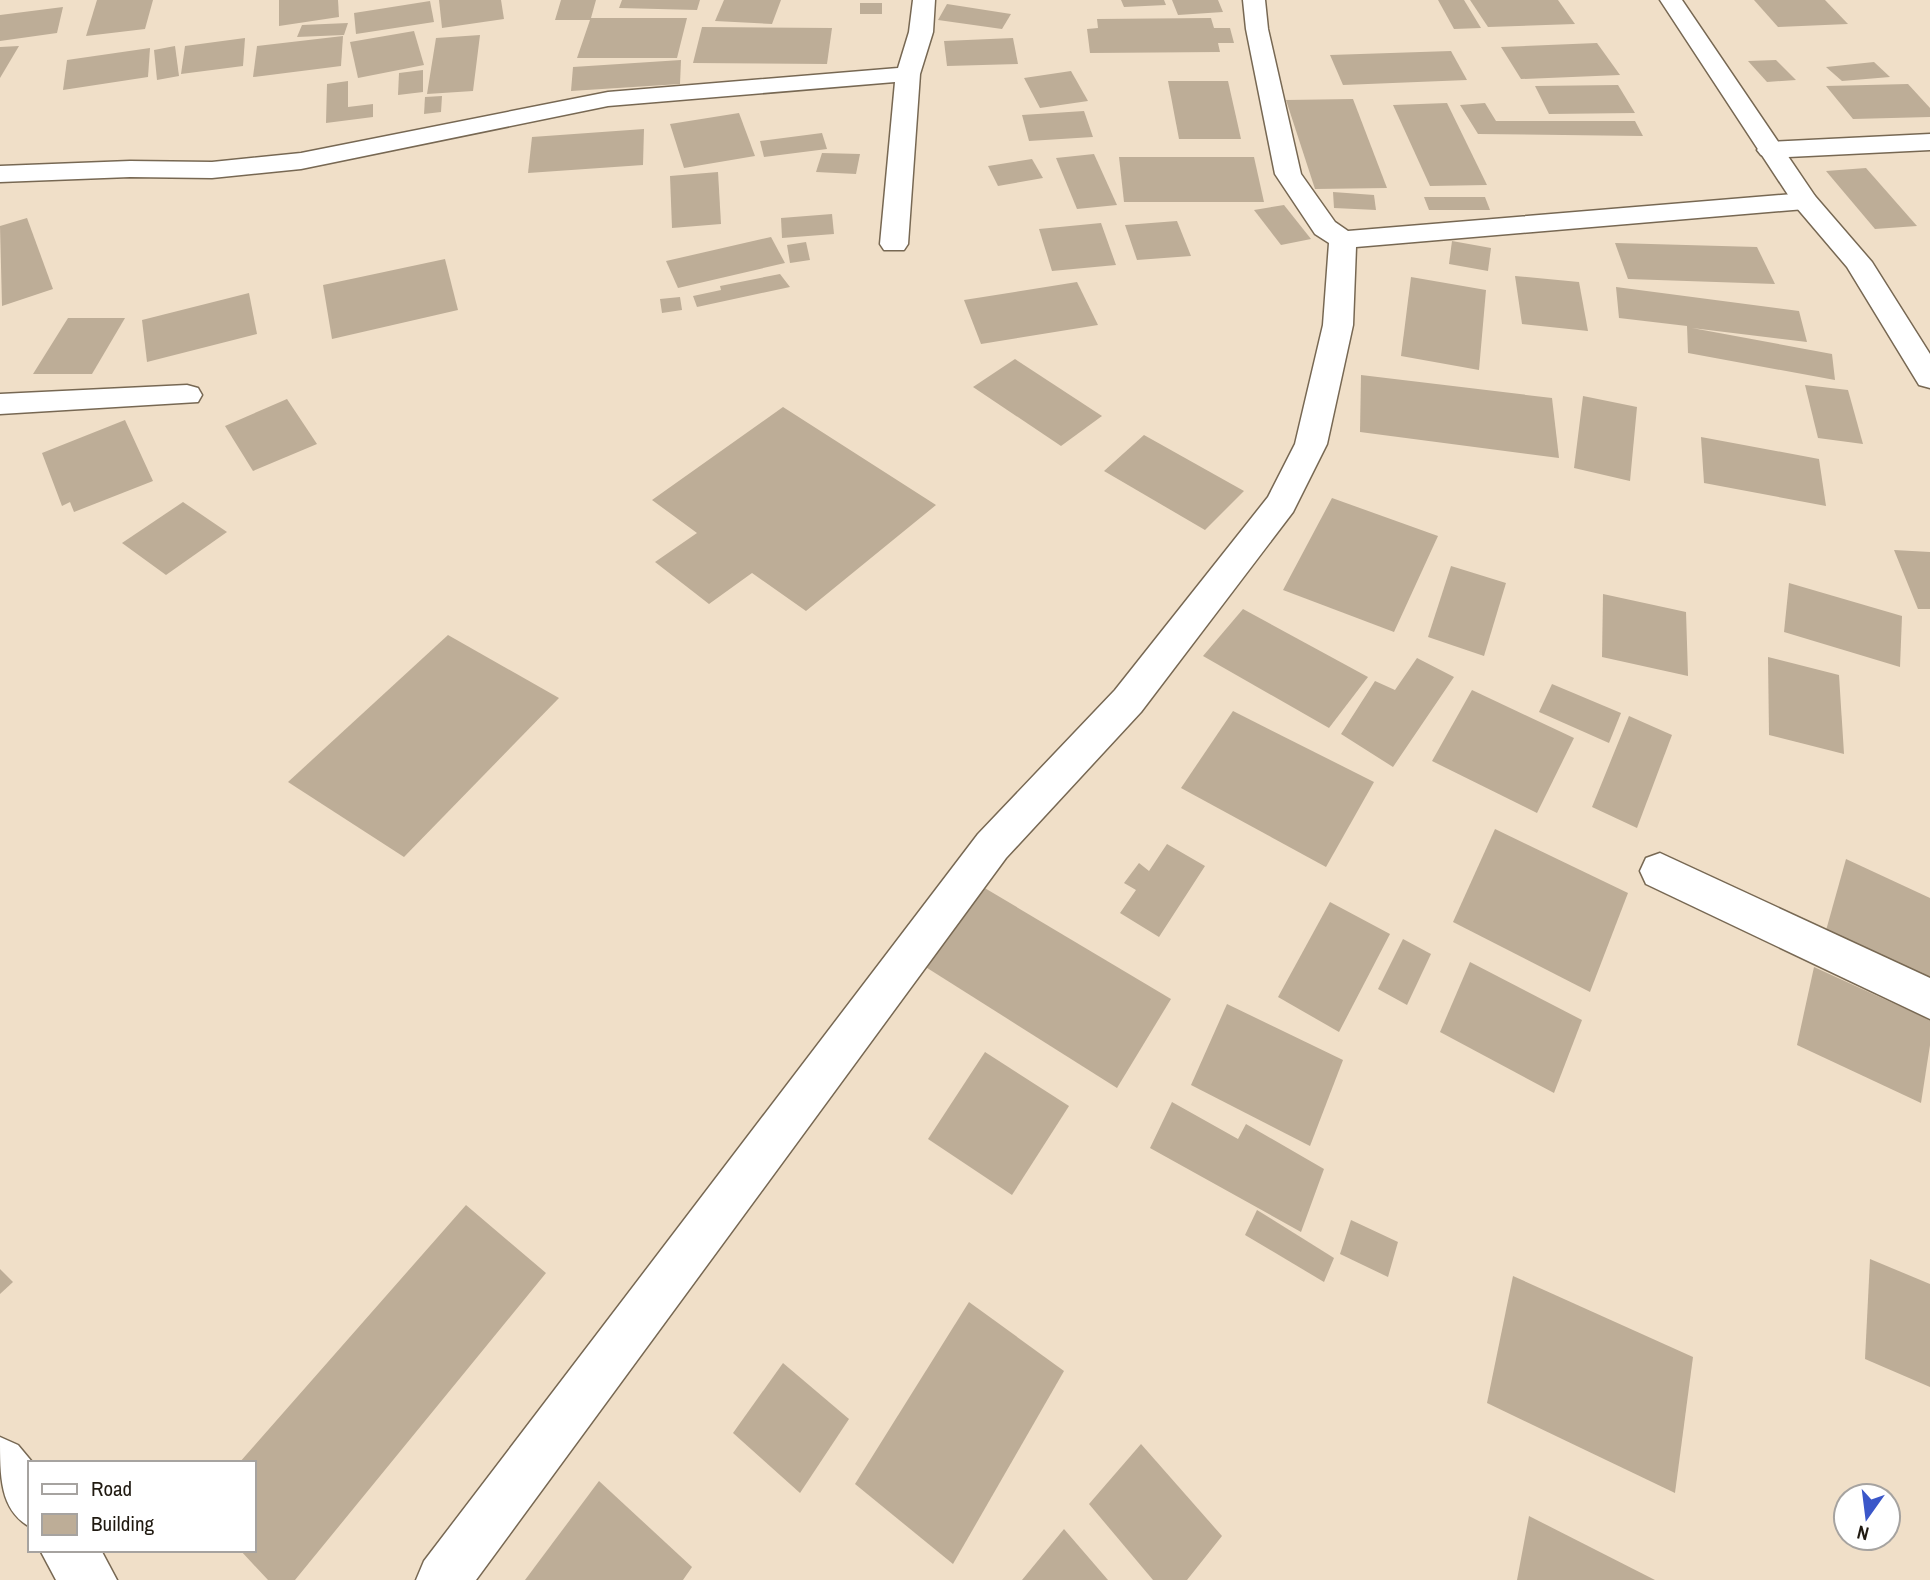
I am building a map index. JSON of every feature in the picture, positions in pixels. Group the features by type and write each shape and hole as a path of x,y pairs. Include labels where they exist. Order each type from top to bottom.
{"street":[{"path":"894,244 908,74 921,32 924,0"},
{"path":"1254,0 1257,29 1288,174 1325,228 1343,240 1805,201"},
{"path":"1671,0 1805,201 1858,262 1930,379"},
{"path":"0,174 130,169 212,170 301,161 608,99 908,74"},
{"path":"1770,150 1930,142"},
{"path":"443,1580 992,846 1128,701 1281,504 1311,444 1338,325 1343,240"},
{"path":"0,404 187,395"},
{"path":"1660,872 1930,999"},
{"path":"0,1463 28,1498"},
{"path":"69,1552 90,1580"}],"building":[{"path":"97,0 153,0 145,29 86,36"},
{"path":"279,0 338,0 339,17 279,26"},
{"path":"439,0 501,0 504,19 442,28"},
{"path":"561,0 596,0 591,18 687,18 677,58 577,58 590,20 555,20"},
{"path":"622,0 700,0 697,10 619,8"},
{"path":"724,0 781,0 772,24 715,21"},
{"path":"1121,0 1164,0 1166,5 1124,7"},
{"path":"1172,0 1218,0 1223,12 1178,15"},
{"path":"1438,0 1464,0 1481,28 1454,29"},
{"path":"1470,0 1558,0 1575,24 1488,27"},
{"path":"1754,0 1825,0 1848,24 1778,27"},
{"path":"430,1 434,22 356,34 354,13"},
{"path":"860,3 882,3 882,14 860,14"},
{"path":"947,4 1011,14 1002,29 938,20"},
{"path":"63,7 57,33 0,41 0,15"},
{"path":"1211,18 1214,28 1230,28 1234,43 1218,43 1220,52 1090,53 1087,29 1098,28 1097,19"},
{"path":"348,23 344,35 297,37 302,25"},
{"path":"702,27 832,28 827,64 693,63"},
{"path":"414,31 424,65 358,78 350,42"},
{"path":"480,35 473,91 427,94 436,38"},
{"path":"343,36 341,66 253,77 257,46"},
{"path":"245,38 243,66 181,74 185,46"},
{"path":"1013,38 1018,64 947,66 944,41"},
{"path":"1597,43 1620,75 1521,79 1501,47"},
{"path":"19,46 0,78 0,47"},
{"path":"175,46 179,76 157,80 154,50"},
{"path":"150,48 148,77 63,90 67,60"},
{"path":"1451,51 1467,80 1343,85 1330,55"},
{"path":"681,60 680,84 571,91 573,67"},
{"path":"1776,60 1796,80 1767,82 1748,61"},
{"path":"1874,62 1890,77 1842,81 1826,67"},
{"path":"423,70 423,92 398,95 399,73"},
{"path":"1071,71 1088,101 1040,108 1024,78"},
{"path":"348,81 348,107 373,104 373,117 326,123 327,84"},
{"path":"1168,81 1228,81 1241,139 1179,139"},
{"path":"1908,84 1930,108 1930,117 1853,119 1826,86"},
{"path":"1618,85 1635,113 1549,114 1535,86"},
{"path":"442,96 441,112 424,114 425,97"},
{"path":"1353,99 1387,188 1315,189 1286,100"},
{"path":"1447,103 1487,185 1430,186 1393,105"},
{"path":"1485,103 1496,121 1635,121 1643,136 1478,134 1460,105"},
{"path":"1084,111 1093,137 1029,141 1022,115"},
{"path":"739,113 755,156 684,168 670,124"},
{"path":"644,129 643,165 528,173 532,137"},
{"path":"822,133 827,149 764,157 760,141"},
{"path":"822,153 860,154 856,174 816,172"},
{"path":"1094,154 1117,205 1077,209 1056,158"},
{"path":"1119,157 1254,157 1264,202 1124,202"},
{"path":"1032,159 1043,178 998,186 988,166"},
{"path":"1866,168 1917,226 1875,229 1826,171"},
{"path":"718,172 721,224 672,228 670,176"},
{"path":"1333,192 1374,195 1376,210 1334,208"},
{"path":"1424,197 1485,197 1490,210 1429,210"},
{"path":"1284,205 1311,239 1281,245 1254,210"},
{"path":"832,214 834,234 782,238 781,218"},
{"path":"27,218 53,289 2,306 0,226"},
{"path":"1177,221 1191,256 1137,260 1125,225"},
{"path":"1101,223 1116,265 1052,271 1039,229"},
{"path":"771,237 785,263 678,288 666,261"},
{"path":"1452,241 1491,248 1488,271 1449,264"},
{"path":"806,242 810,260 790,263 787,245"},
{"path":"1615,243 1757,247 1775,284 1628,279"},
{"path":"445,259 458,310 332,339 323,285"},
{"path":"780,274 790,287 697,307 693,296 721,290 720,286"},
{"path":"1515,276 1579,282 1588,331 1522,324"},
{"path":"1411,277 1486,290 1479,370 1401,356"},
{"path":"1077,282 1098,325 981,344 964,300"},
{"path":"1616,287 1799,311 1807,342 1692,328 1832,354 1835,380 1688,353 1687,326 1619,318"},
{"path":"249,293 257,334 147,362 142,320"},
{"path":"680,297 682,310 662,313 660,299"},
{"path":"68,318 125,318 92,374 33,374"},
{"path":"1015,359 1102,416 1061,446 973,387"},
{"path":"1361,375 1552,398 1559,458 1360,432"},
{"path":"1805,385 1848,390 1863,444 1818,438"},
{"path":"1583,396 1637,407 1630,481 1574,468"},
{"path":"287,399 317,444 253,471 225,426"},
{"path":"783,407 936,505 806,611 752,573 709,604 655,562 697,533 652,500"},
{"path":"125,420 153,481 74,512 70,502 62,506 42,453"},
{"path":"1144,435 1244,491 1205,530 1104,471"},
{"path":"1701,437 1819,459 1826,506 1704,483"},
{"path":"1332,498 1438,536 1394,632 1283,590"},
{"path":"183,502 227,532 166,575 122,543"},
{"path":"1894,550 1930,552 1930,609 1918,609"},
{"path":"1451,566 1506,583 1484,656 1428,637"},
{"path":"1789,583 1902,616 1900,667 1784,632"},
{"path":"1603,594 1686,612 1688,676 1602,657"},
{"path":"1243,609 1368,677 1329,728 1203,656"},
{"path":"448,635 559,698 404,857 288,782"},
{"path":"1768,657 1839,675 1844,754 1769,735"},
{"path":"1417,658 1454,677 1393,767 1341,734 1375,681 1395,690"},
{"path":"1552,684 1621,713 1609,743 1539,712"},
{"path":"1472,690 1574,738 1537,813 1432,761"},
{"path":"1233,711 1374,782 1326,867 1181,788"},
{"path":"1629,716 1672,735 1637,828 1592,807"},
{"path":"1495,829 1628,893 1590,992 1453,922"},
{"path":"1167,844 1205,866 1159,937 1120,913 1136,890 1124,883 1139,863 1149,871"},
{"path":"1846,859 1930,898 1930,985 1825,934"},
{"path":"983,887 1171,999 1117,1088 924,966"},
{"path":"1330,902 1390,934 1339,1032 1278,997"},
{"path":"1403,939 1431,954 1407,1005 1378,989"},
{"path":"1470,962 1582,1020 1554,1093 1440,1032"},
{"path":"1814,967 1930,1020 1930,1045 1921,1103 1797,1045"},
{"path":"1227,1004 1343,1060 1310,1146 1191,1085"},
{"path":"985,1052 1069,1106 1012,1195 928,1139"},
{"path":"1172,1102 1238,1139 1246,1124 1324,1169 1301,1232 1150,1148"},
{"path":"466,1205 546,1273 295,1580 268,1580 242,1552 256,1552 256,1461 241,1461"},
{"path":"1257,1210 1334,1258 1324,1282 1245,1235"},
{"path":"1351,1220 1398,1242 1388,1277 1340,1254"},
{"path":"1870,1259 1930,1284 1930,1387 1865,1359"},
{"path":"0,1269 13,1282 0,1294"},
{"path":"1513,1276 1693,1357 1675,1493 1487,1403"},
{"path":"969,1302 1064,1371 953,1564 855,1484"},
{"path":"783,1363 849,1419 800,1493 733,1433"},
{"path":"1141,1444 1222,1536 1187,1580 1153,1580 1089,1504"},
{"path":"599,1481 692,1567 683,1580 525,1580"},
{"path":"1529,1516 1655,1580 1517,1580"},
{"path":"1064,1529 1108,1580 1022,1580"}]}
